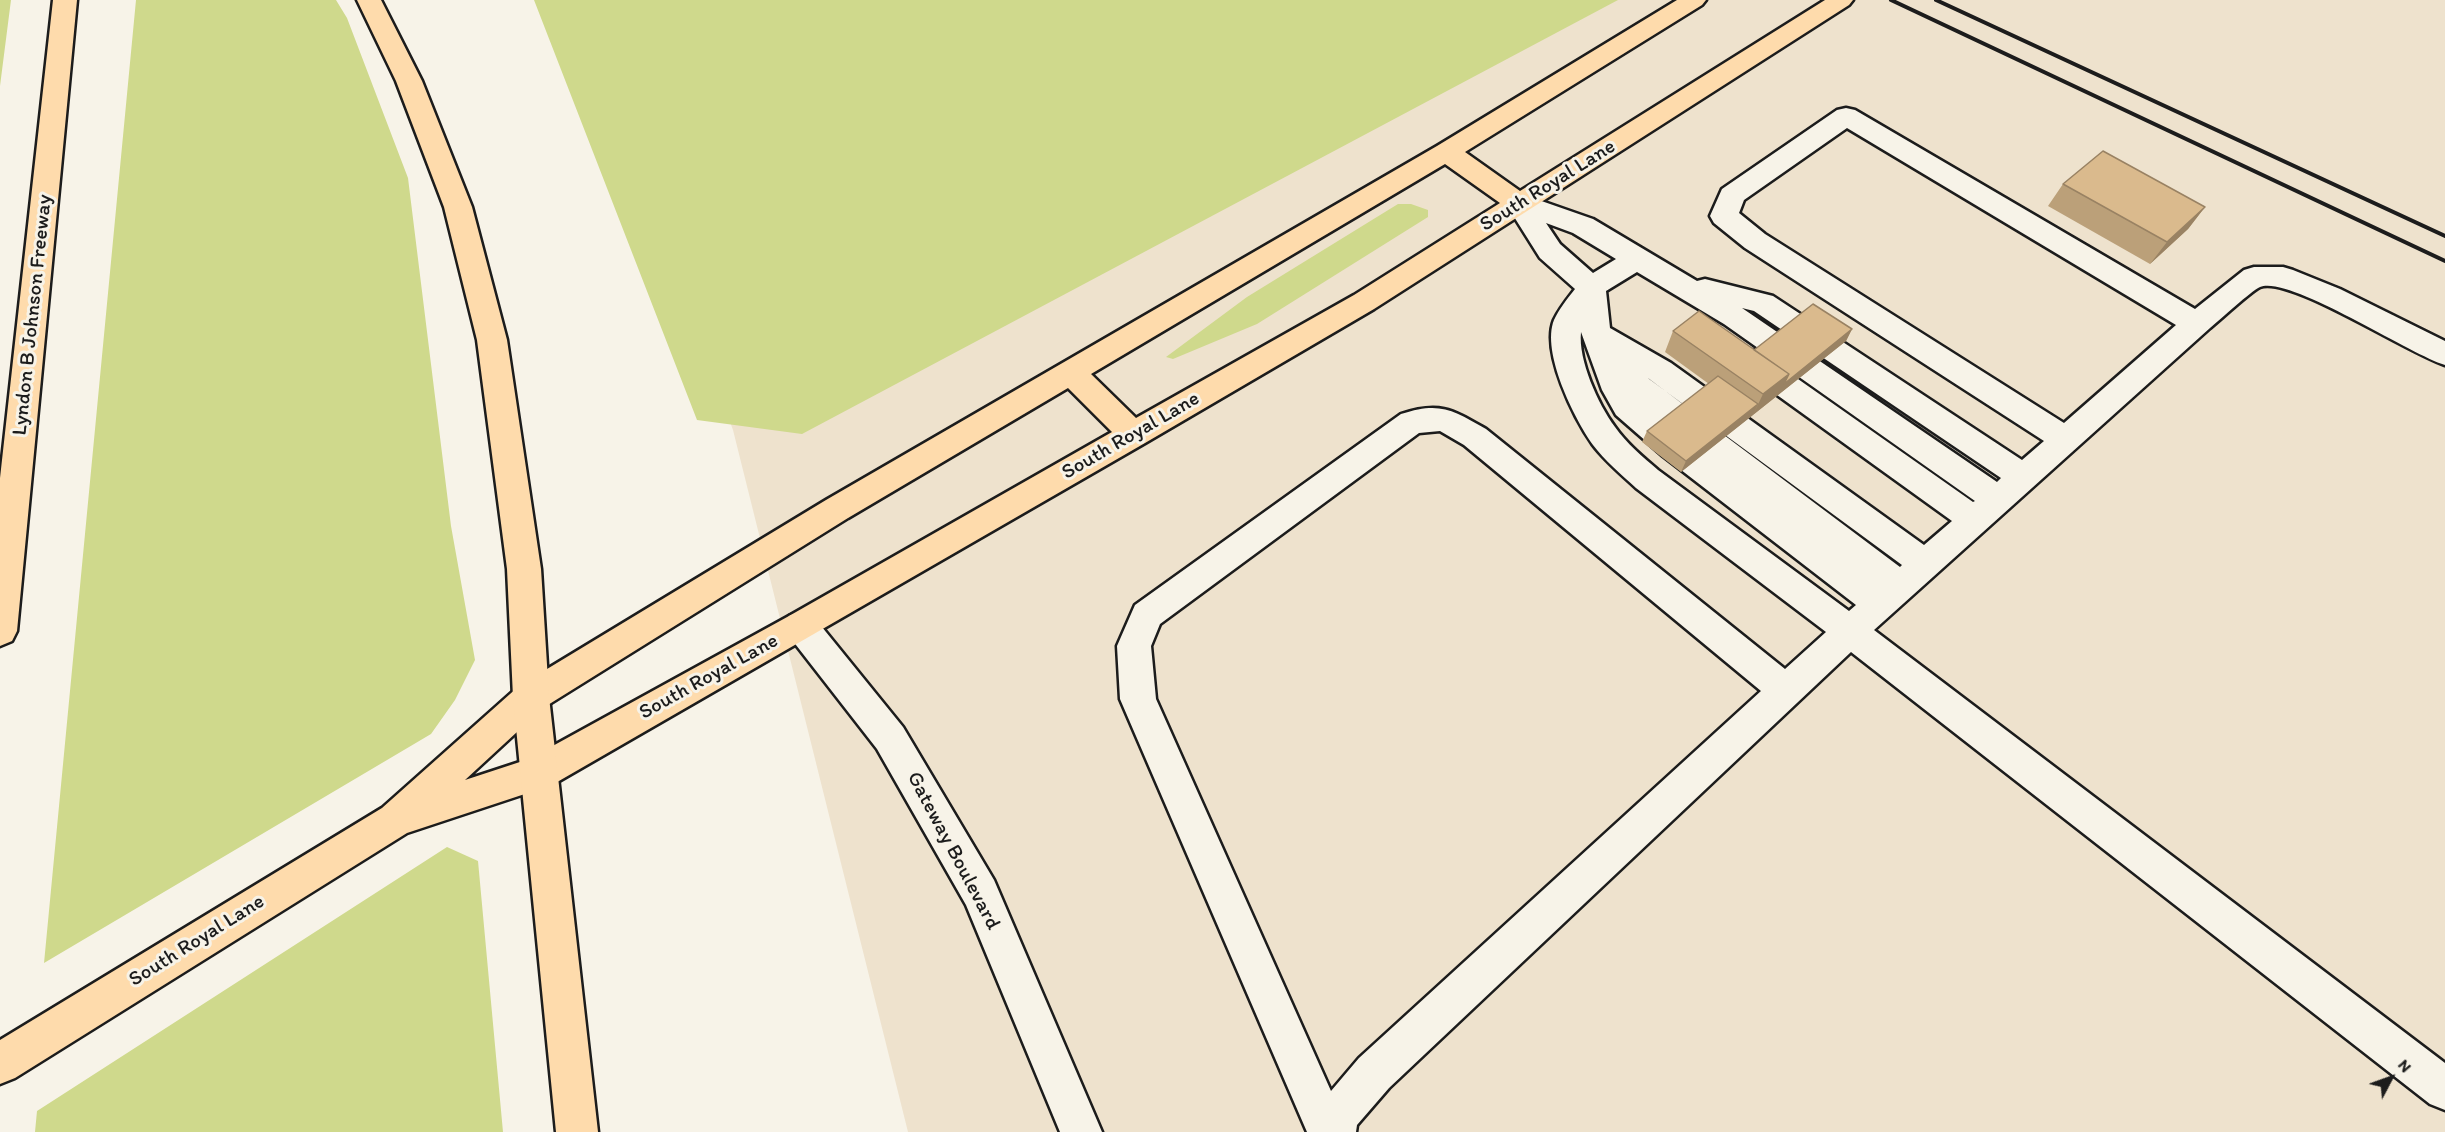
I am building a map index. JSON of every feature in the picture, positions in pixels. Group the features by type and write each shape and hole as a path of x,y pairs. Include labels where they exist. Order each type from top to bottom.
{"main road":[{"name":"Lyndon B Johnson Freeway","path":"0,631 65,0"},
{"path":"369,0 410,81 458,207 492,340 524,569 531,697 577,1132"},
{"name":"South Royal Lane","path":"0,1063 395,820 531,697 837,509 1446,152 1694,0"},
{"name":"South Royal Lane","path":"395,820 539,773 801,626 1364,302 1841,0"},
{"path":"1446,152 1520,204"},
{"path":"1071,372 1134,435"}],"street":[{"path":"2066,440 1755,241 1724,216 1731,195 1846,117 2197,324"},
{"path":"1520,204 1583,226 1734,317 1998,500"},
{"path":"1520,204 1550,252 1591,287 1596,333 1617,390 1627,407 1674,447 1891,595"},
{"path":"1637,259 1591,287 1568,321 1565,346 1571,369 1592,416 1604,436 1621,456 1647,479 1850,631 2445,1089"},
{"path":"1335,1132 1336,1116 1374,1073 1850,631 2197,324 2254,277 2283,277 2330,296 2445,354"},
{"path":"1671,281 1763,303 2023,477"},
{"path":"1671,281 1713,332 1772,377 1974,520"},
{"path":"1596,333 1660,371 1925,564"},
{"path":"1328,1132 1138,699 1134,646 1147,615 1412,422 1444,419 1475,437 1786,690"},
{"name":"Gateway Boulevard","path":"801,626 890,738 980,893 1081,1132"}],"shaded area":[{"path":"576,0 2445,0 2445,1132 908,1132 733,430"}],"green space":[{"path":"0,0 11,0 0,86"},
{"path":"136,0 336,0 347,18 408,178 451,526 475,660 455,700 431,734 44,963"},
{"path":"534,0 1618,0 802,434 697,420"},
{"path":"1398,204 1411,204 1428,210 1428,217 1257,324 1173,359 1166,357 1247,297"},
{"path":"447,847 478,861 503,1132 35,1132 37,1111"}],"building":[{"path":"2103,151 2205,207 2167,242 2063,184"},
{"path":"1813,304 1852,329 1784,384 1789,374 1754,350"},
{"path":"1699,311 1789,374 1763,394 1673,331"},
{"path":"1718,376 1758,404 1686,461 1647,431"}],"railway":[{"path":"1891,0 2445,261"},
{"path":"1936,0 2445,236"}]}
